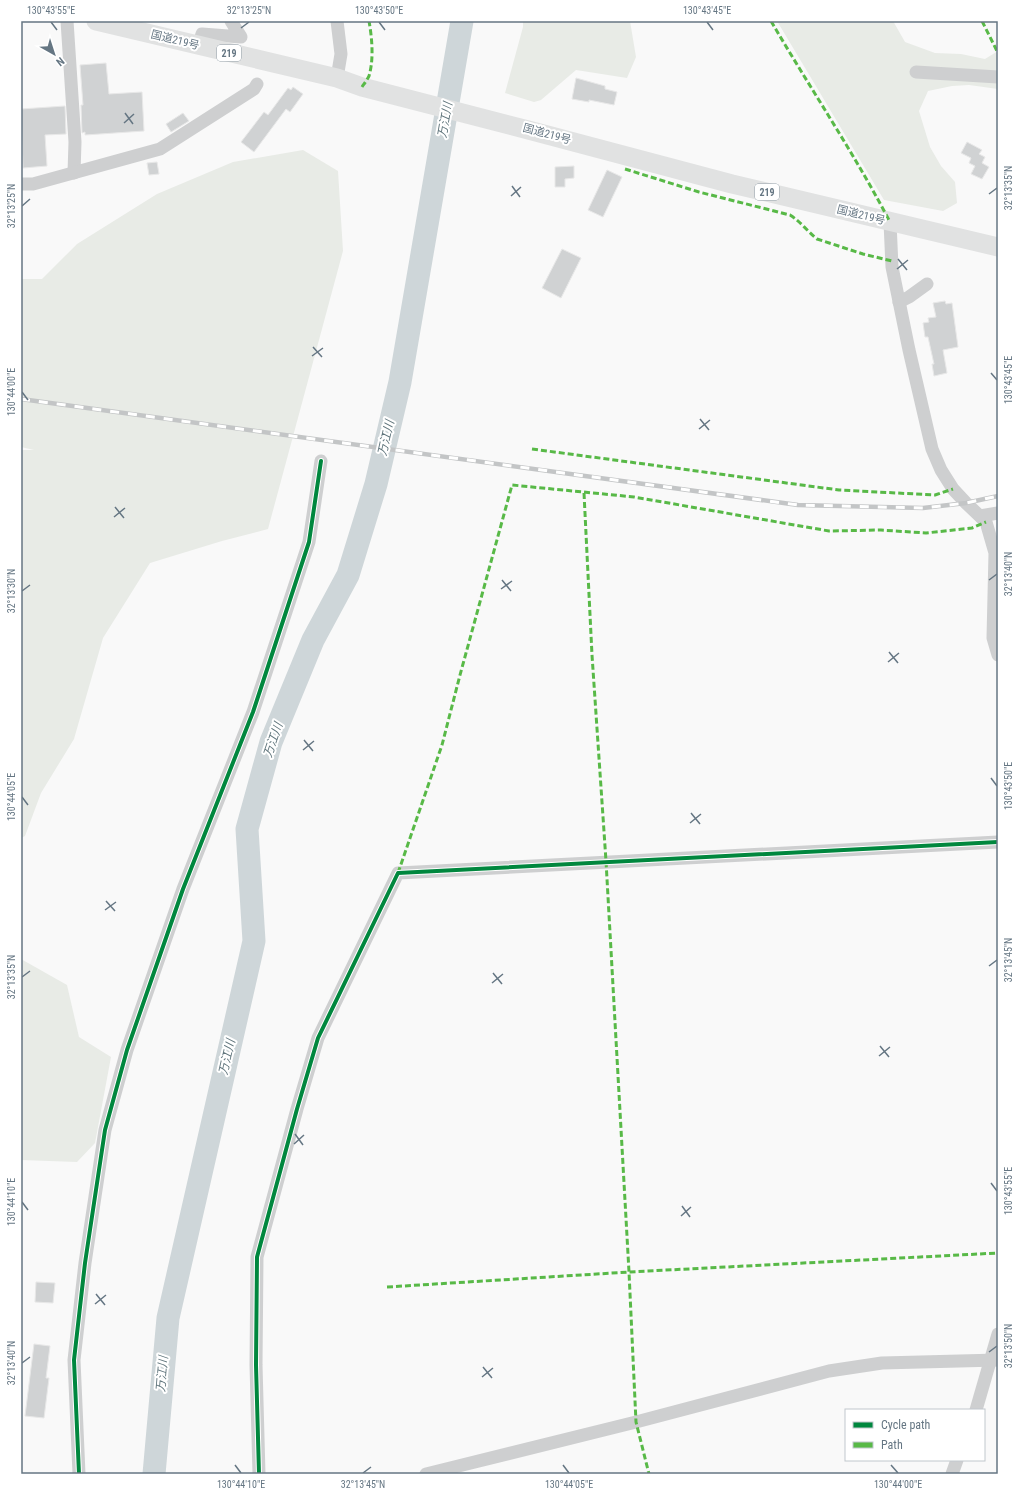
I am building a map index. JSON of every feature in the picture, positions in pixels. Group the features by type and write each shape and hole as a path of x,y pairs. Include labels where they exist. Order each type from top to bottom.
{"highway":[{"name":"国道219号","path":"96,21 337,78 362,87 732,184 998,247"}],"street":[{"path":"67,21 75,142 74,173"},
{"path":"198,46 202,34 241,37 231,21"},
{"path":"337,21 341,54 337,78"},
{"path":"916,72 998,77"},
{"path":"21,184 33,184 160,149 254,89 257,84"},
{"path":"890,222 892,267 932,449 941,470 954,489 986,522 995,553 993,638 998,655"},
{"path":"899,302 927,284"},
{"path":"79,1474 74,1360 85,1264 105,1130 127,1050 184,889 253,712 309,542 321,461"},
{"path":"980,516 998,513"},
{"path":"258,1474 256,1365 257,1257 318,1038 398,873 998,842"},
{"path":"976,1409 995,1360 998,1334"},
{"path":"426,1474 636,1422 829,1371 882,1363 995,1360"},
{"path":"952,1474 957,1461"}],"shaded area":[{"path":"523,21 630,21 636,57 627,78 576,70 541,100 534,102 505,93 523,27"},
{"path":"777,21 893,21 905,42 935,53 961,54 985,59 998,51 998,89 969,85 952,86 928,91 919,111 930,147 941,166 955,182 957,203 943,211 884,200"},
{"path":"303,150 338,171 343,251 268,529 222,541 150,563 103,638 74,739 41,793 25,836 21,838 21,450 34,450 21,447 21,279 42,279 77,244 157,194 233,162"},
{"path":"21,959 67,985 79,1037 111,1057 95,1143 77,1162 21,1160"}],"building":[{"path":"106,63 109,94 142,92 144,131 85,135 85,132 82,133 81,105 83,105 80,65"},
{"path":"576,78 605,86 605,89 617,92 614,105 589,100 589,102 572,99"},
{"path":"293,87 303,94 290,112 286,109 254,152 241,142 264,112 268,115 288,88 291,90"},
{"path":"65,106 66,134 45,135 47,166 23,168 21,109"},
{"path":"183,113 189,121 171,132 166,124"},
{"path":"967,142 982,150 979,154 985,157 982,163 989,167 982,179 971,174 975,166 969,163 971,158 961,153"},
{"path":"157,162 159,174 149,175 147,163"},
{"path":"574,166 574,178 565,179 565,187 555,187 555,167"},
{"path":"607,170 622,177 603,217 588,210"},
{"path":"562,249 581,258 561,298 542,288"},
{"path":"945,301 946,304 952,303 958,347 943,350 947,373 934,376 932,364 934,364 928,337 925,337 923,323 929,322 928,318 936,317 933,303"},
{"path":"36,1282 55,1283 53,1303 35,1302"},
{"path":"34,1344 50,1346 46,1378 49,1378 44,1418 25,1416"}],"waterway":[{"name":"万江川","path":"154,1474 168,1318 254,941 247,829 271,742 313,640 348,575 376,484 400,382 462,21"}],"railway":[{"path":"21,399 798,505 923,508 966,503 998,496"}],"marked path":[{"path":"362,87 369,76 372,63 372,41 369,21"},
{"path":"771,21 847,146 890,222"},
{"path":"982,21 998,53"},
{"path":"625,169 699,192 790,215 817,239 863,254 892,261"},
{"path":"532,449 839,490 935,495 953,489"},
{"path":"398,873 442,745 512,485 634,497 829,531 881,530 926,533 972,528 986,522"},
{"path":"584,493 592,655 606,861 636,1422 649,1474"},
{"path":"387,1287 629,1272 998,1253"}],"cycle path":[{"path":"79,1474 74,1360 85,1263 105,1130 127,1050 183,889 253,712 309,542 321,461"},
{"path":"259,1474 256,1365 257,1257 318,1038 398,873 998,842"}]}
